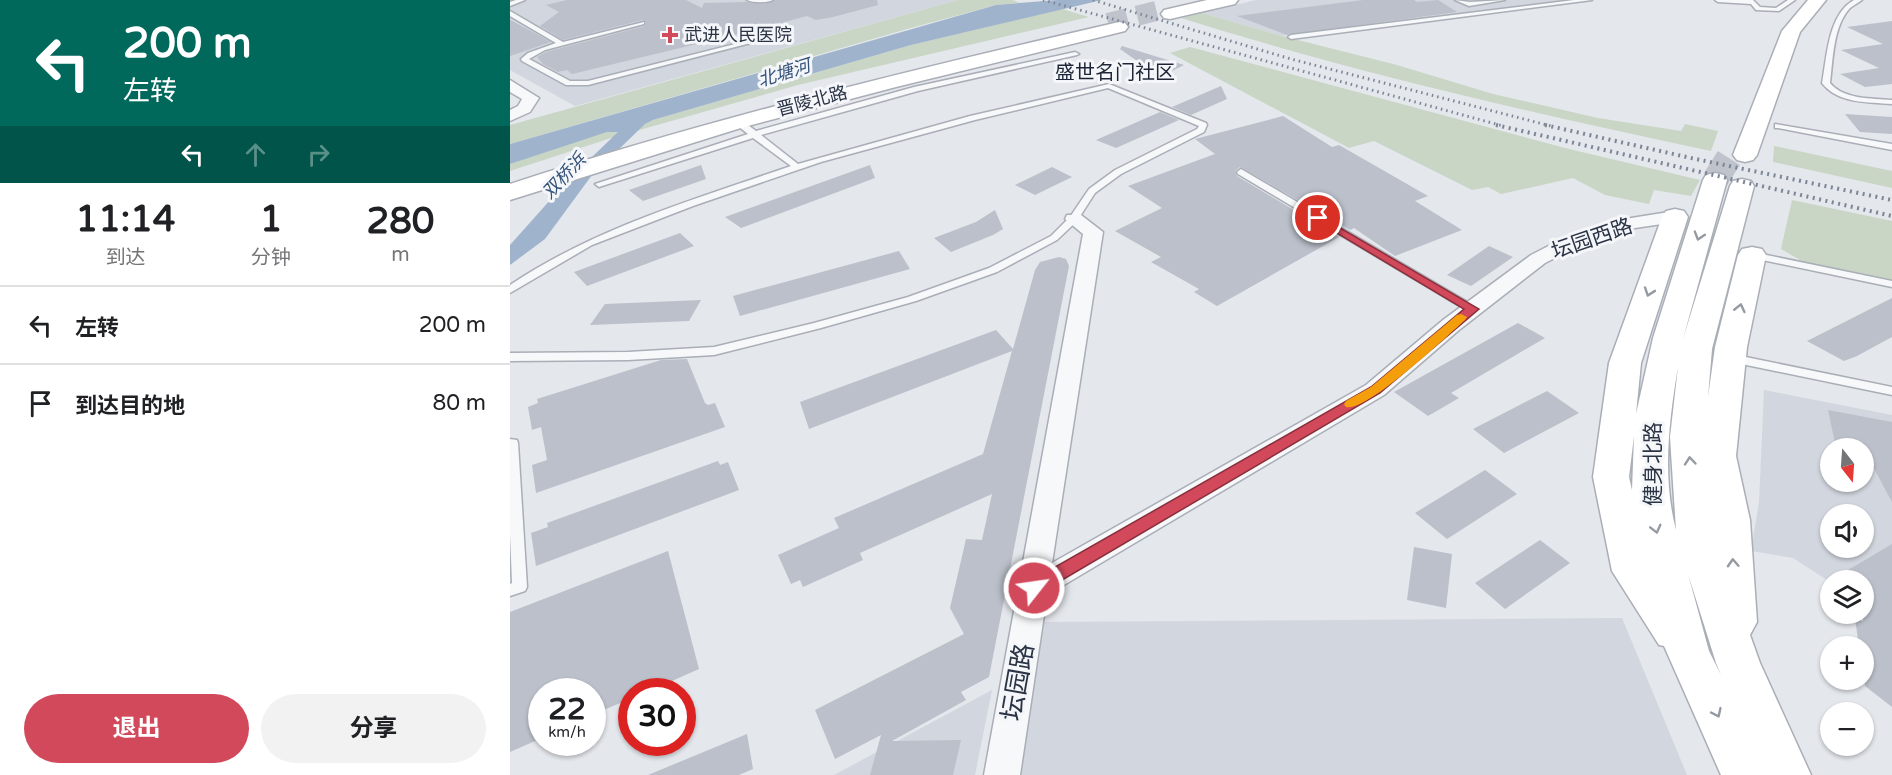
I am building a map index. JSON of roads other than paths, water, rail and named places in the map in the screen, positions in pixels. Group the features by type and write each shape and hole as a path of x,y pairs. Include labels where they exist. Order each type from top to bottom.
{"main road":[{"path":"1203,0 1165,12 1229,0"},
{"name":"健身北路","path":"1787,775 1738,663 1696,538 1688,437 1696,349 1734,168 1779,25 1802,0"},
{"name":"健身北路","path":"1746,775 1687,652 1651,508 1651,423 1668,339 1734,168 1791,31 1817,0"},
{"path":"1778,126 1799,33 1797,24"},
{"name":"晋陵北路","path":"510,192 592,170 636,148 701,124 868,81 1114,25 873,85 636,148"},
{"name":"晋陵北路","path":"510,185 592,170"},
{"path":"1675,217 1625,363 1611,477 1632,571 1687,652"},
{"path":"1738,663 1731,520 1718,456 1730,358 1752,255"}],"street":[{"path":"510,85 531,98 524,109 510,116"},
{"name":"坛园西路","path":"1034,588 1375,390 1472,309 1538,259 1571,242 1632,223 1675,217"},
{"name":"坛园路","path":"1002,775 1093,232 1074,219"}],"lane":[{"path":"510,4 522,0"},
{"path":"750,0 770,0"},
{"path":"1458,0 1469,4 1502,0"},
{"path":"1291,37 1589,0"},
{"path":"1718,0 1753,2 1758,9 1772,11 1792,0"},
{"path":"1858,0 1852,2 1839,19 1826,83 1829,88 1847,95 1892,102"},
{"path":"510,14 562,44"},
{"path":"642,23 562,44 530,54 525,59 569,83 588,83 771,37"},
{"path":"592,170 756,134 917,89 1075,54"},
{"path":"510,290 589,243 690,204 797,168 973,118 1109,86 1203,125 1200,130 1118,172 1092,191 1074,219 1054,238 993,270 912,299 817,326 714,351 628,356 510,357"},
{"path":"737,121 797,168"},
{"path":"1778,126 1892,147"},
{"path":"1241,172 1472,309"},
{"path":"1752,255 1892,284"},
{"path":"1730,358 1892,391"},
{"path":"510,444 512,443 520,587 510,590"}],"water":[{"name":"北塘河","path":"1057,0 1102,0 911,45 653,120 645,124 592,175 545,239 510,265 510,245 568,180 618,132 607,132 510,164 510,144 996,5"}],"tunnel":[{"path":"1108,23 1160,10"},
{"path":"1715,180 1732,153"}],"railway":[{"path":"1043,0 1503,126"},
{"path":"1093,0 1291,59 1551,126"},
{"path":"1496,125 1892,216"},
{"path":"1545,125 1892,200"}],"place":[{"name":"武进人民医院","path":"670,35"}],"district":[{"name":"盛世名门社区","path":"1115,73"}],"water label":[{"name":"双桥浜","path":"564,176"}]}
